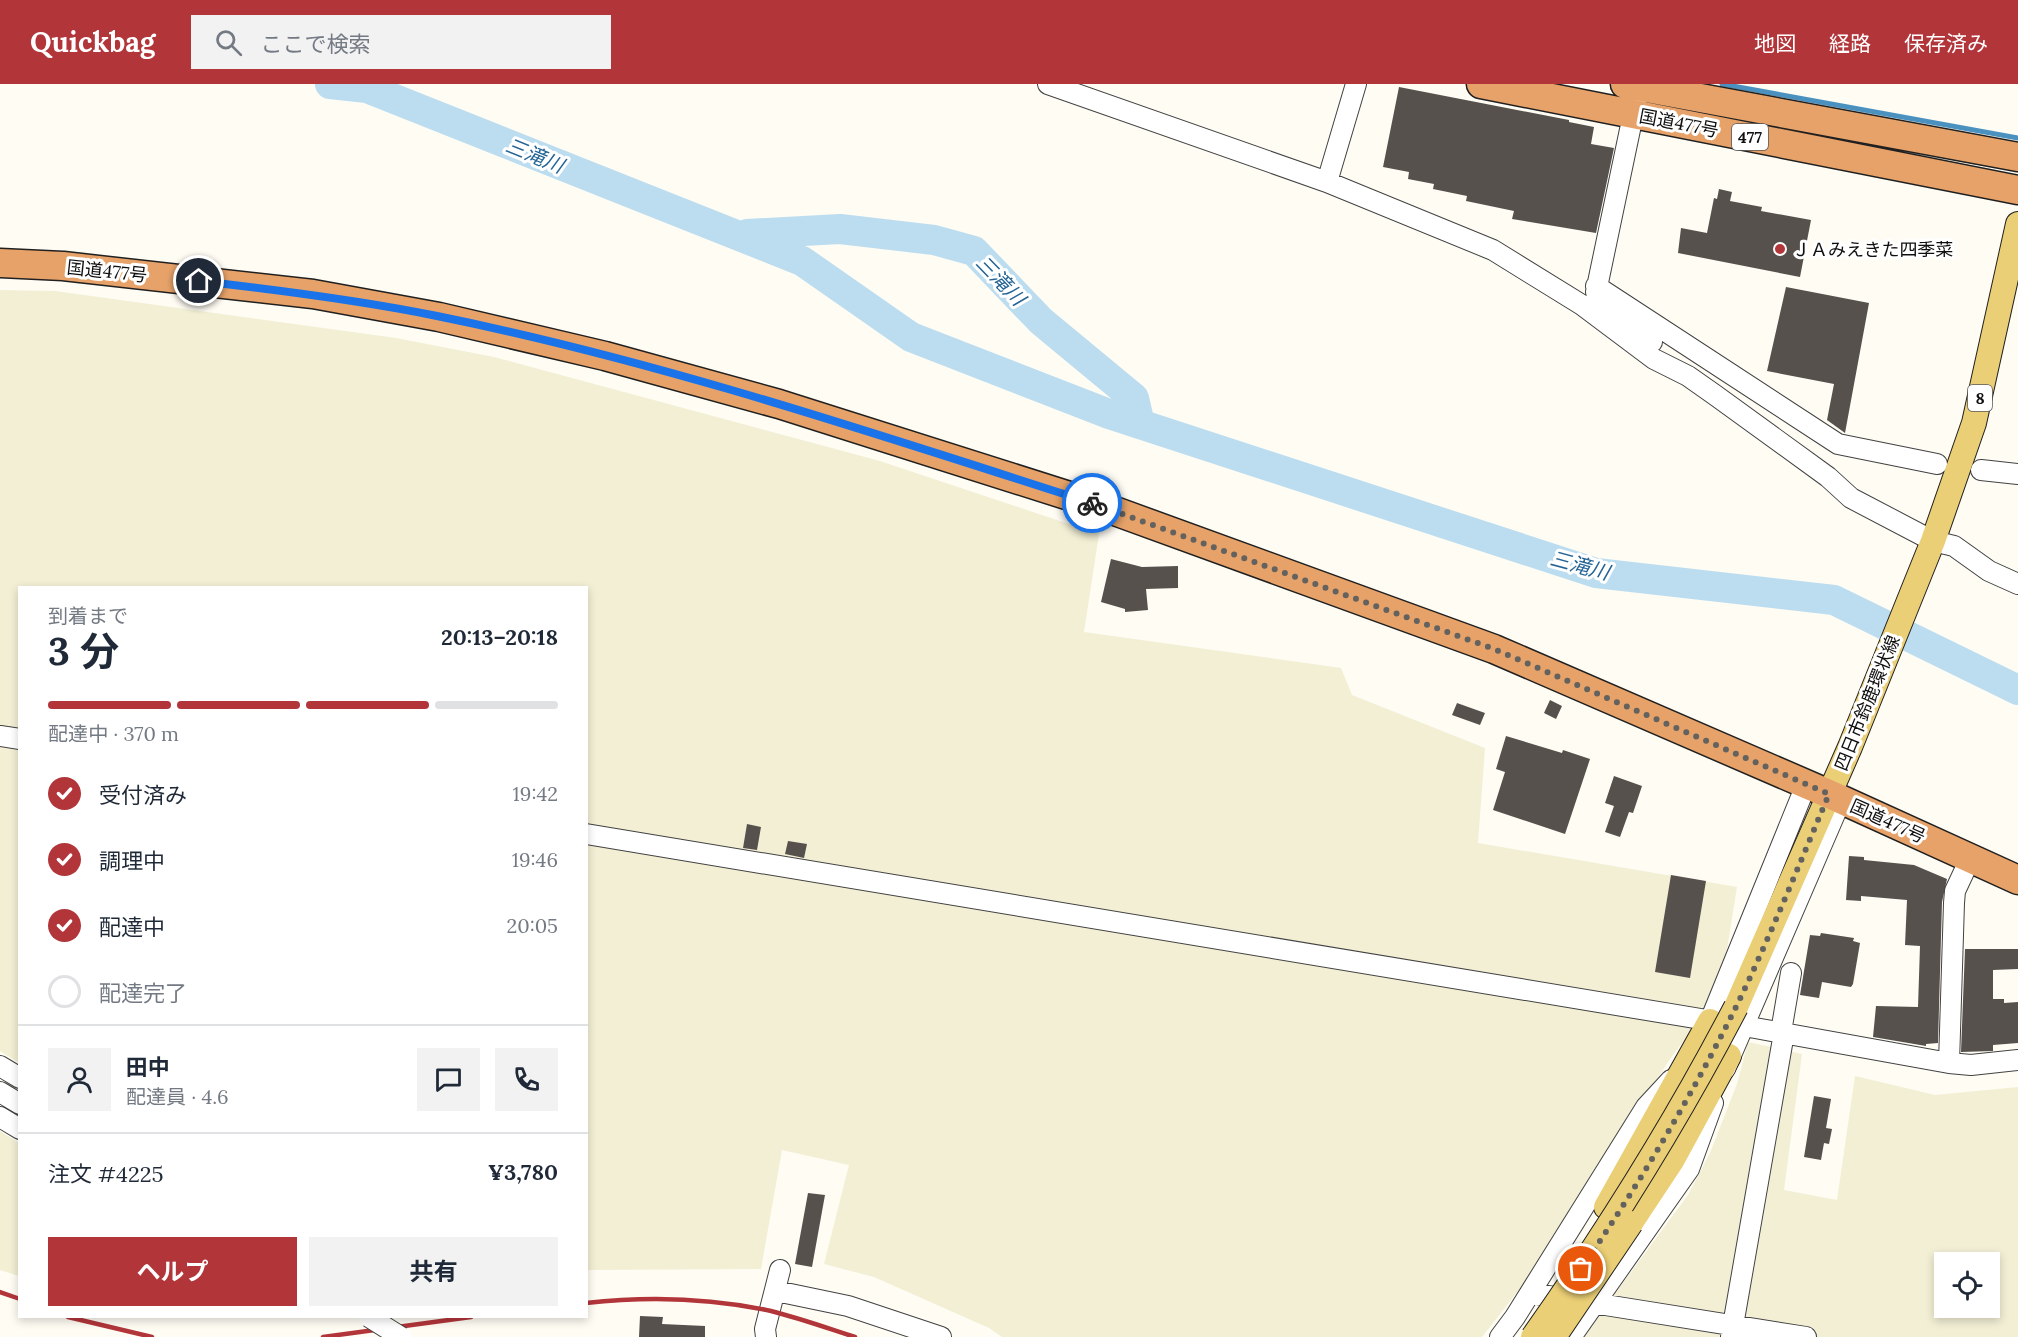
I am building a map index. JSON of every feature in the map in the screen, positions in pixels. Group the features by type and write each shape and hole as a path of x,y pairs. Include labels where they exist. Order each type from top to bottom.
{"highway":[{"name":"国道477号","path":"1482,84 2018,190"},
{"name":"国道477号","path":"1634,85 2018,157"},
{"name":"国道477号","path":"0,263 63,266 313,294 439,316 605,356 779,404 1101,506 1483,645 1825,793 2018,880"}],"main road":[{"name":"四日市鈴鹿環状線","path":"1533,1337 1613,1221 1740,1017 1825,793 1850,747 1933,541 1974,423 2018,224"},
{"path":"1516,1337 1605,1207 1710,1021"},
{"path":"1554,1337 1672,1161 1729,1056"}],"street":[{"path":"1048,84 1327,182 1493,250 1582,305 1654,359 1688,376"},
{"path":"1327,182 1356,84"},
{"path":"1634,85 1634,115 1596,292 1612,310 1657,346 1688,376 1828,477 1851,498 1933,541 1954,546 1989,571 2018,584"},
{"path":"1596,286 1838,444 1937,464"},
{"path":"1982,470 2018,474"},
{"path":"0,736 18,739"},
{"path":"1710,1021 1825,793"},
{"path":"588,834 1710,1021 1740,1017 1783,1032 1949,1063 1971,1065 2018,1060"},
{"path":"1949,1063 1955,891 1970,859"},
{"path":"1732,1331 1791,973"},
{"path":"1571,1337 1689,1169 1729,1056 1740,1017"},
{"path":"0,1066 18,1076"},
{"path":"1500,1337 1646,1107 1660,1090 1682,1071"},
{"path":"0,1092 18,1103"},
{"path":"0,1117 18,1128"},
{"path":"766,1337 765,1329 780,1270"},
{"path":"776,1291 848,1306 941,1337"},
{"path":"1530,1293 1732,1331 1806,1337"},
{"path":"371,1318 401,1337"}],"shaded area":[{"path":"0,290 55,291 396,338 494,357 880,461 1099,534 1084,632 1341,668 1352,695 1485,748 1478,843 1737,887 1720,993 1670,1059 1533,1272 1482,1337 1002,1337 989,1328 874,1277 824,1264 849,1165 782,1150 761,1269 588,1270 588,586 18,586 18,1062 0,1051"},
{"path":"1748,1042 1802,1054 1784,1190 1837,1200 1855,1076 1935,1095 2018,1087 2018,1337 1583,1337 1688,1195 1710,1153 1737,1084"},
{"path":"0,1131 18,1142 18,1276 0,1270"}],"building":[{"path":"1399,87 1569,120 1569,122 1594,127 1591,144 1614,148 1596,233 1512,219 1514,211 1466,201 1467,196 1433,189 1434,184 1408,179 1409,172 1383,167"},
{"path":"1719,189 1732,192 1730,201 1762,207 1761,211 1811,220 1800,277 1678,253 1681,228 1707,233 1714,198 1717,199"},
{"path":"1786,287 1869,303 1845,433 1827,420 1834,384 1767,371"},
{"path":"1111,559 1142,567 1178,566 1178,588 1146,589 1148,610 1125,612 1125,609 1101,602"},
{"path":"1550,700 1562,706 1556,719 1544,713"},
{"path":"1457,703 1485,713 1480,725 1452,715"},
{"path":"1506,736 1590,759 1565,834 1493,810 1505,772 1496,769"},
{"path":"1614,776 1642,786 1633,813 1629,812 1620,837 1605,832 1614,806 1605,803"},
{"path":"747,824 761,827 757,850 743,848"},
{"path":"788,841 807,844 804,858 785,854"},
{"path":"1849,856 1864,857 1864,860 1914,865 1947,879 1942,902 1938,1043 1926,1044 1926,1046 1873,1037 1876,1006 1918,1007 1920,946 1905,945 1907,900 1861,896 1861,901 1846,900"},
{"path":"1671,875 1706,881 1690,978 1655,972"},
{"path":"1821,933 1854,938 1853,941 1860,943 1853,984 1851,987 1822,982 1819,998 1800,995 1810,935 1820,936"},
{"path":"1965,949 2018,949 2018,969 1993,970 1993,999 2004,999 2004,1003 2018,1002 2018,1043 1993,1045 1993,1051 1961,1052"},
{"path":"1814,1096 1831,1099 1826,1128 1832,1129 1829,1144 1824,1143 1821,1160 1804,1157"},
{"path":"808,1193 825,1195 812,1267 795,1264"},
{"path":"640,1316 663,1317 662,1324 705,1326 705,1337 639,1337"}],"waterway":[{"name":"三滝川","path":"330,84 367,88 802,261 911,337 1109,414 1596,573 1834,600 2018,690"},
{"path":"1722,84 2018,138"},
{"name":"三滝川","path":"747,234 840,229 934,240 974,251 1041,321 1134,398 1140,424"}],"railway":[{"path":"0,1292 18,1298"},
{"path":"588,1303 656,1299 725,1303 771,1311 855,1337"},
{"path":"72,1318 152,1337"},
{"path":"323,1337 464,1318"}],"way so far":[{"path":"1092,503 1494,649 1829,794 1736,1006 1666,1133 1581,1269"}],"place":[{"name":"ＪＡみえきた四季菜","path":"1780,249"}],"route":[{"path":"199,281 313,294 439,316 605,356 779,404 1092,503"}]}
